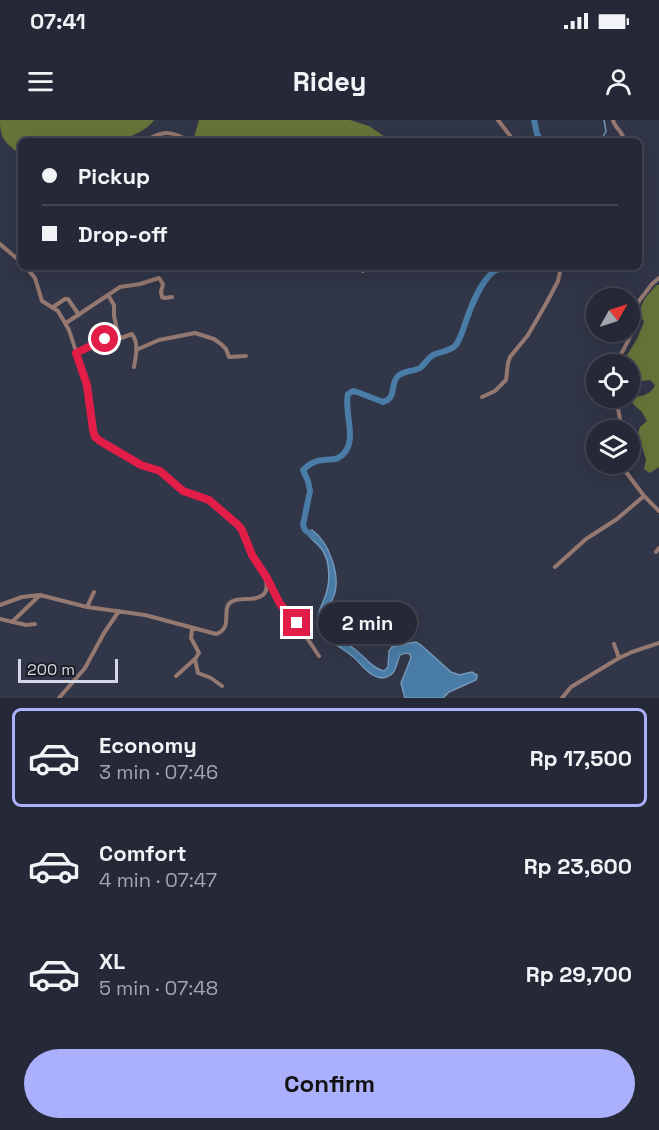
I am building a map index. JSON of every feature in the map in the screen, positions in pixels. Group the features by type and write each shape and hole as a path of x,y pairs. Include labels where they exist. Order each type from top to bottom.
{"street":[{"path":"498,120 512,138"},
{"path":"612,120 624,138"},
{"path":"151,138 170,133 184,138"},
{"path":"0,244 18,259"},
{"path":"29,270 34,276"},
{"path":"0,604 27,596 40,595 87,607 145,615 214,634 222,632 226,625 229,603 235,600 255,598 264,593 266,586 241,528 211,501 183,491 163,473 141,465 97,438 93,432 87,385 66,323 58,311 42,300 32,270"},
{"path":"482,397 495,391 506,380 510,357 528,335 558,281 560,270"},
{"path":"66,323 123,286 140,284 158,278 163,284 162,297 172,297"},
{"path":"621,354 636,324 636,307 639,301 659,278"},
{"path":"108,295 114,305 119,338"},
{"path":"53,307 67,298 79,315"},
{"path":"136,350 159,339 193,333 219,342 229,357 246,356"},
{"path":"76,353 106,338 119,338 133,334 136,350 134,367"},
{"path":"628,474 659,511"},
{"path":"555,567 586,539 627,512 644,496"},
{"path":"261,571 280,604 295,620 320,656"},
{"path":"87,607 94,592"},
{"path":"12,622 40,595"},
{"path":"59,698 87,665 104,633 120,611"},
{"path":"0,619 26,626 35,624"},
{"path":"176,676 199,654 191,638 192,628"},
{"path":"562,698 571,687 619,658 659,643"},
{"path":"614,644 619,658"},
{"path":"196,657 198,673 210,677 222,686"}],"green space":[{"path":"0,120 154,120 143,130 127,138 18,138 18,153 5,140 1,132"},
{"path":"199,120 350,120 369,126 387,138 194,138"},
{"path":"659,285 659,467 650,473 644,469 646,460 640,440 640,427 647,421 638,408 640,408 640,396 651,391 655,385 650,380 640,380 640,354 628,354 635,342 640,342 640,332 644,322 641,307 649,293"}],"water":[{"path":"312,530 324,543 335,570 335,590 326,616 329,628 336,636 380,670 384,671 388,667 389,651 392,647 416,642 451,672 459,675 472,672 477,675 476,680 449,692 443,698 405,698 401,683 411,658 410,654 400,655 396,668 390,676 379,678 326,637 320,629 318,619 329,579 328,567 323,551 309,536"}],"waterway":[{"path":"534,120 539,138"},
{"path":"602,138 606,131 604,120"},
{"path":"314,537 305,530 303,525 310,491 303,470 310,464 321,460 336,459 345,453 350,437 348,394 353,391 383,402 388,400 392,394 395,379 400,374 420,368 433,355 455,346 477,295 484,282 495,270"}],"route":[{"path":"105,339 76,353 87,385 95,437 141,465 163,473 183,491 209,500 238,525 280,604 297,623"}]}
